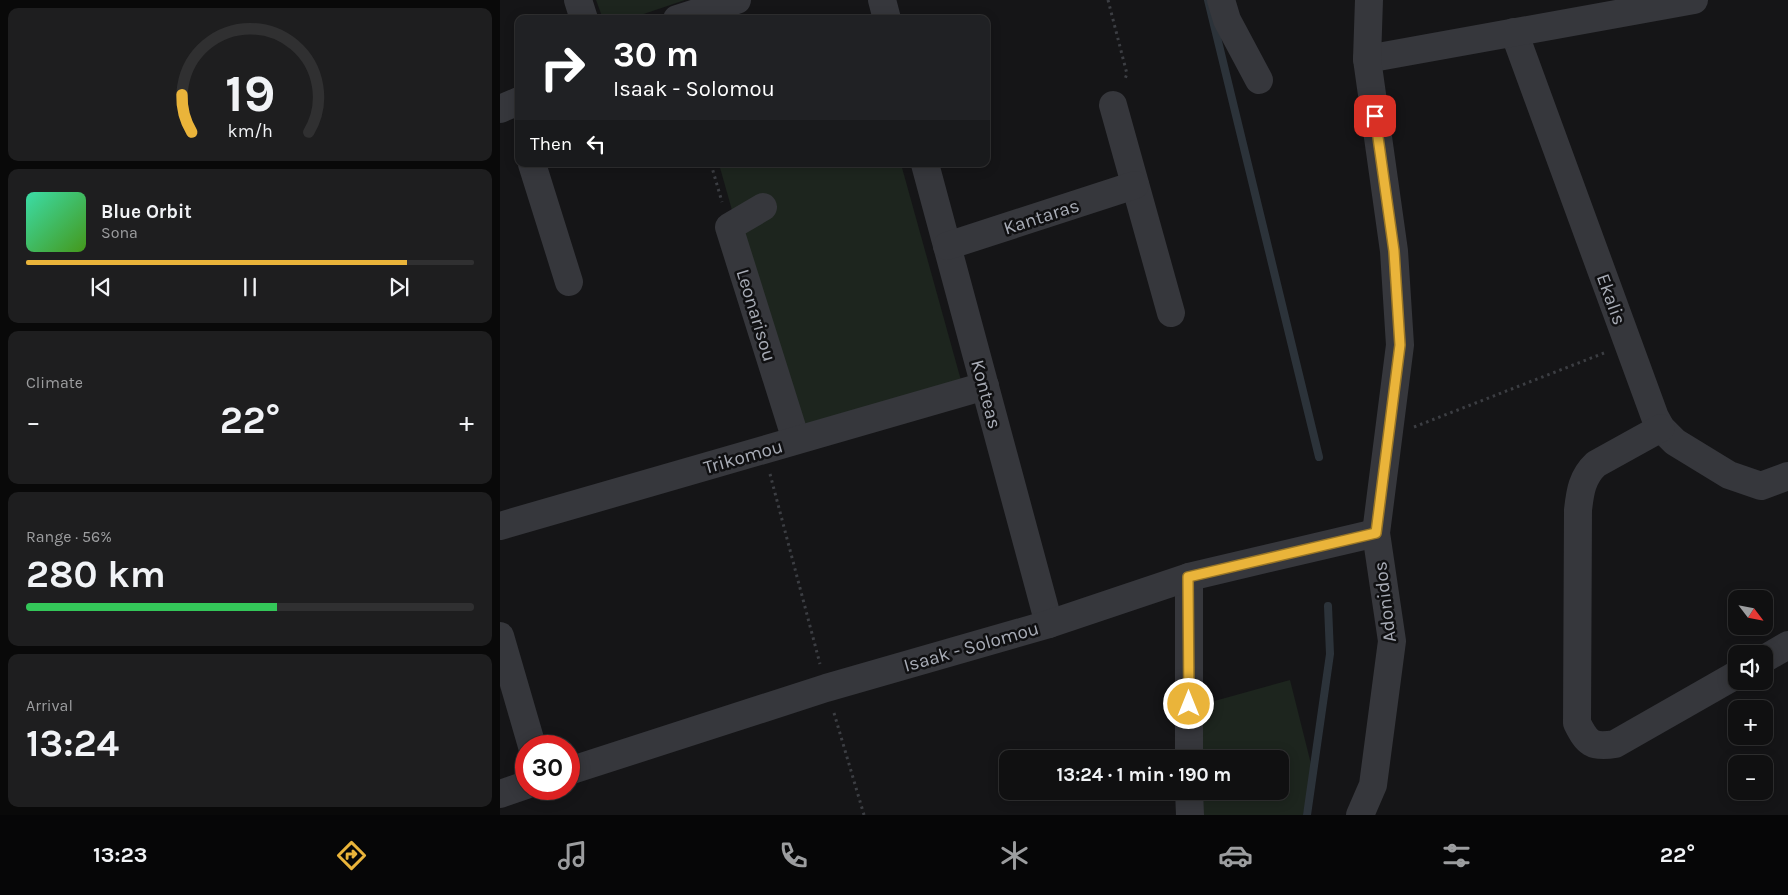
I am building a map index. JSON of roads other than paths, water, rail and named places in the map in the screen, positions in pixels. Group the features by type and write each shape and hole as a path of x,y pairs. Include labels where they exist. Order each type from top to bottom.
{"street":[{"path":"578,0 583,15"},
{"path":"690,15 737,0"},
{"path":"882,0 886,15"},
{"path":"1221,0 1227,20 1259,80"},
{"name":"Adonidos","path":"1360,815 1373,785 1392,641 1376,533 1400,345 1394,251 1367,59 1369,0"},
{"path":"1367,59 1694,0"},
{"name":"Ekalis","path":"1514,32 1655,417 1661,428 1675,442 1728,475 1761,486 1788,476"},
{"path":"1113,105 1171,313"},
{"path":"533,167 570,282"},
{"name":"Konteas","path":"926,167 1049,624"},
{"name":"Kantaras","path":"947,246 1135,185"},
{"name":"Leonarisou","path":"762,207 729,227 796,440"},
{"name":"Trikomou","path":"500,526 985,386"},
{"path":"1661,428 1596,464 1588,471 1582,486 1578,510 1577,723 1582,734 1592,744 1602,746 1615,744 1728,680"},
{"name":"Isaak - Solomou","path":"580,767 826,688 1049,624 1188,577 1376,533"},
{"path":"1188,577 1189,750"},
{"path":"500,636 529,735"},
{"path":"500,794 515,789"},
{"path":"1190,800 1190,815"}],"waterway":[{"path":"1208,0 1319,457"},
{"path":"1307,815 1330,654 1328,606"}]}
